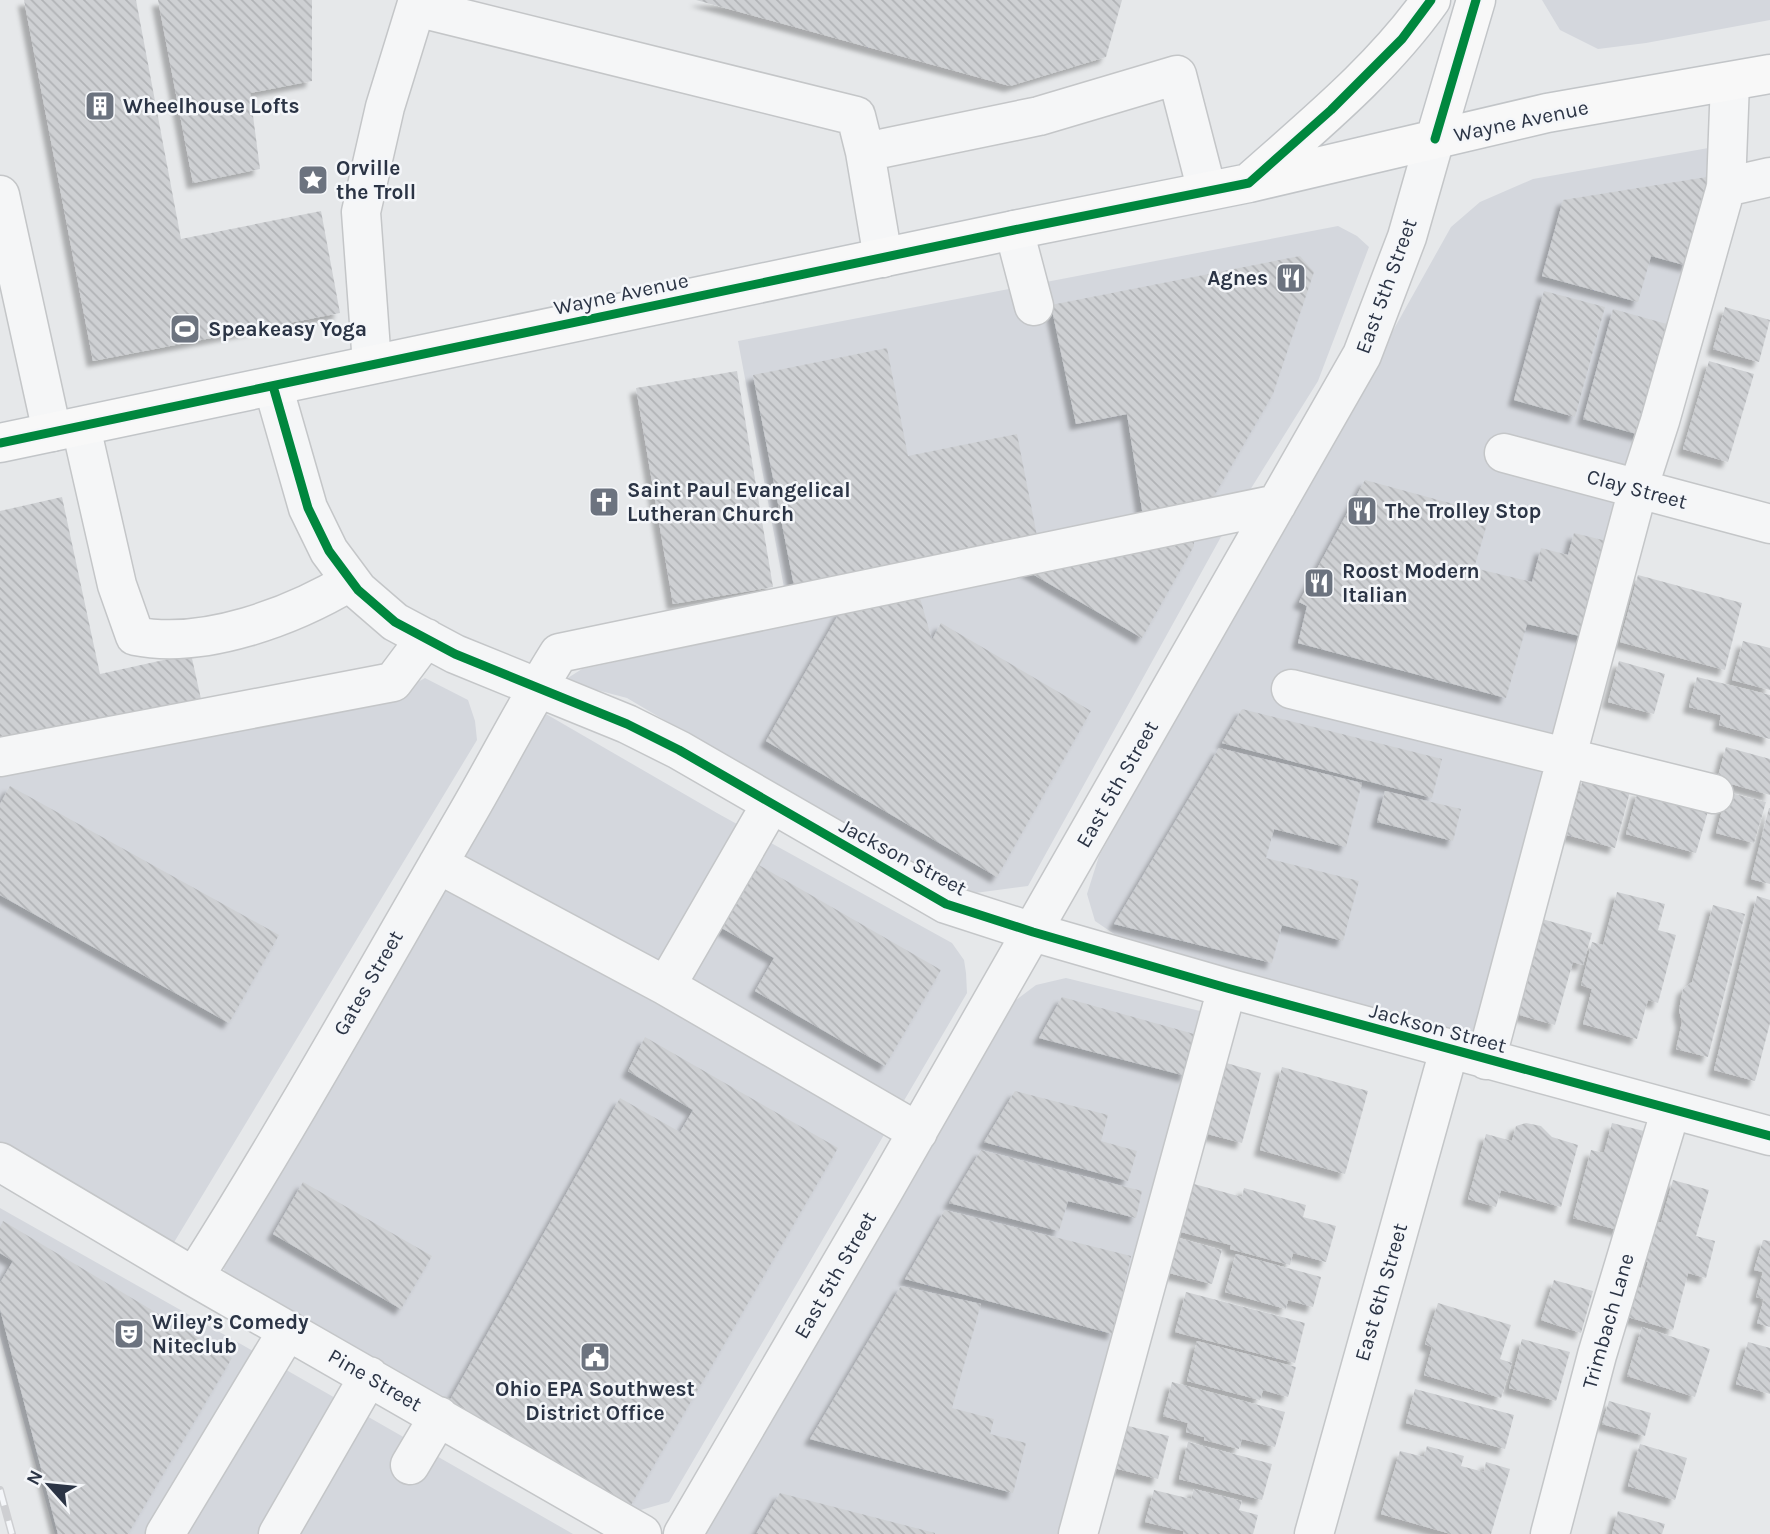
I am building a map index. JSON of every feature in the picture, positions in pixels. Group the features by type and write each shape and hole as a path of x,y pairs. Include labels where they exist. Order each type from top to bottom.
{"main road":[{"path":"1249,183 1331,110 1393,48 1431,0"},
{"name":"East 5th Street","path":"1435,139 1476,0"},
{"name":"Wayne Avenue","path":"0,443 1249,183 1547,113 1770,74"}],"street":[{"path":"372,364 361,212 385,107 417,4 856,116 865,152 883,258"},
{"path":"865,152 1039,116 1177,75 1207,191"},
{"path":"1486,1060 1638,489 1726,187 1730,82"},
{"name":"East 5th Street","path":"683,1534 918,1132 1362,355 1407,237 1435,139"},
{"path":"1726,187 1770,177"},
{"path":"0,195 66,429 135,636 154,639 216,636 325,597 351,581"},
{"path":"1013,230 1034,306"},
{"name":"Jackson Street","path":"273,386 308,508 329,551 358,590 395,622 455,654 638,729 946,904 1227,988 1770,1136"},
{"name":"Clay Street","path":"1504,453 1770,524"},
{"name":"Gates Street","path":"194,1277 559,653 1277,504"},
{"path":"0,757 393,682 426,638"},
{"path":"1291,689 1714,793"},
{"path":"667,986 771,804"},
{"path":"438,864 667,986 918,1132"},
{"path":"1078,1534 1227,988"},
{"name":"East 6th Street","path":"1314,1534 1449,1050"},
{"name":"Trimbach Lane","path":"1550,1534 1597,1355 1671,1109"},
{"name":"Pine Street","path":"0,1162 194,1277 642,1534"},
{"path":"165,1534 288,1330"},
{"path":"278,1534 369,1376"},
{"path":"410,1465 439,1416"}],"shaded area":[{"path":"1542,0 1770,0 1770,20 1598,49 1560,30"},
{"path":"1748,141 1499,1042 1120,938 1095,921 1087,894 1099,856 1451,227 1480,202 1533,179"},
{"path":"1338,226 1357,236 1369,247 1318,381 1222,535 1028,886 960,895 627,698 563,681 582,669 791,625 738,341"},
{"path":"425,678 468,700 475,721 477,740 173,1244 0,1144 0,768 394,695"},
{"path":"546,714 717,813 952,943 964,960 966,973 967,993 669,1502 637,1511 231,1284 223,1268 228,1248"},
{"path":"1066,978 1208,1013 1066,1534 700,1534 1008,1006 1036,985"},
{"path":"0,1208 573,1534 55,1534 0,1336"}],"building":[{"name":"Wheelhouse Lofts","path":"24,0 136,0 181,239 321,211 340,313 93,361"},
{"path":"158,0 312,0 312,81 250,93 260,169 193,183"},
{"path":"696,0 1122,0 1106,57 1010,86"},
{"path":"1713,176 1688,266 1651,256 1638,302 1542,276 1563,200"},
{"path":"1300,256 1314,272 1273,394 1210,503 1143,516 1127,414 1076,424 1051,305"},
{"path":"1544,291 1605,307 1575,417 1514,400"},
{"path":"1725,307 1770,320 1759,362 1713,349"},
{"path":"1613,309 1674,326 1644,436 1583,419"},
{"path":"887,348 908,456 1017,434 1038,541 795,591 753,375"},
{"path":"1709,361 1754,374 1728,462 1683,449"},
{"path":"737,371 773,587 673,604 636,388"},
{"path":"1365,480 1490,514 1474,568 1532,582 1541,548 1568,555 1574,533 1615,543 1589,638 1527,624 1506,698 1298,643 1307,606 1299,602"},
{"path":"62,497 100,674 191,654 201,699 0,742 0,511"},
{"path":"1194,537 1194,546 1142,638 1024,569"},
{"path":"1638,575 1742,603 1725,670 1620,642"},
{"path":"918,591 932,640 941,623 1091,711 997,877 766,741 841,610"},
{"path":"1743,641 1770,648 1770,690 1732,680"},
{"path":"1619,661 1665,674 1654,714 1608,702"},
{"path":"1697,677 1770,695 1770,739 1719,725 1721,715 1689,707"},
{"path":"1242,709 1442,759 1432,798 1222,743"},
{"path":"1726,747 1770,759 1770,795 1717,780"},
{"path":"1219,748 1362,783 1346,847 1274,829 1266,858 1359,881 1343,941 1282,925 1272,963 1114,924"},
{"path":"1583,779 1630,792 1615,848 1567,835"},
{"path":"10,786 279,935 229,1023 0,895 0,804"},
{"path":"1385,791 1461,809 1453,841 1377,822"},
{"path":"1638,791 1708,811 1696,853 1626,834"},
{"path":"1727,792 1766,802 1754,843 1716,833"},
{"path":"1770,808 1770,884 1751,879"},
{"path":"757,864 941,970 885,1066 755,991 774,958 720,927"},
{"path":"1617,892 1665,904 1658,930 1676,935 1658,1003 1648,1000 1637,1039 1583,1024 1592,989 1581,985 1592,942 1603,945"},
{"path":"1757,896 1770,900 1770,1023 1755,1081 1714,1070"},
{"path":"1713,905 1745,914 1708,1057 1676,1049 1682,1022 1679,1010 1683,989 1692,982"},
{"path":"1542,919 1592,933 1583,965 1573,962 1555,1025 1516,1014"},
{"path":"1062,997 1194,1034 1186,1076 1039,1038"},
{"path":"645,1037 838,1148 624,1517 442,1414 620,1098 680,1132 693,1110 628,1071"},
{"path":"1216,1060 1261,1073 1242,1143 1196,1131"},
{"path":"1282,1067 1368,1091 1345,1174 1260,1150"},
{"path":"1015,1091 1108,1115 1101,1141 1137,1151 1128,1181 984,1142"},
{"path":"1526,1123 1541,1126 1552,1137 1578,1145 1561,1207 1501,1190 1496,1207 1468,1199 1486,1134 1512,1141 1516,1126"},
{"path":"1612,1123 1652,1133 1626,1232 1573,1218 1591,1150 1604,1153"},
{"path":"981,1150 1142,1191 1136,1218 1068,1201 1059,1231 949,1203"},
{"path":"1673,1180 1709,1190 1696,1236 1715,1241 1706,1278 1688,1273 1673,1330 1624,1316 1633,1287 1641,1288 1648,1262 1639,1260 1649,1222 1661,1222"},
{"path":"303,1182 432,1256 401,1309 273,1234"},
{"path":"1194,1184 1242,1197 1244,1188 1306,1205 1303,1217 1336,1226 1326,1262 1293,1253 1290,1265 1181,1232"},
{"path":"945,1210 1131,1256 1113,1334 905,1279"},
{"path":"3,1221 232,1358 128,1534 58,1534 0,1309 0,1283 13,1261 0,1253 0,1227"},
{"path":"1179,1238 1222,1250 1212,1284 1169,1273"},
{"path":"1763,1240 1770,1241 1770,1327 1757,1323 1764,1299 1756,1297 1763,1272 1754,1270"},
{"path":"1236,1254 1321,1277 1313,1307 1288,1300 1286,1309 1225,1292"},
{"path":"1554,1280 1593,1291 1581,1333 1541,1320"},
{"path":"901,1286 981,1304 952,1408 994,1419 990,1434 1026,1443 1013,1493 810,1439"},
{"path":"1186,1292 1305,1323 1295,1363 1175,1332"},
{"path":"1438,1303 1511,1325 1500,1359 1512,1363 1501,1398 1424,1375 1432,1347 1425,1344"},
{"path":"1642,1327 1710,1349 1695,1397 1627,1376"},
{"path":"1522,1339 1570,1352 1556,1401 1509,1388"},
{"path":"1197,1341 1296,1367 1288,1397 1263,1390 1260,1400 1187,1381"},
{"path":"1748,1342 1770,1348 1770,1394 1736,1384"},
{"path":"1172,1382 1285,1412 1275,1447 1242,1439 1239,1449 1204,1440 1204,1437 1186,1432 1188,1423 1163,1416"},
{"path":"1415,1389 1514,1415 1505,1449 1406,1423"},
{"path":"1609,1401 1651,1413 1645,1436 1602,1424"},
{"path":"1124,1425 1169,1436 1158,1479 1114,1468"},
{"path":"1188,1442 1272,1464 1262,1500 1179,1479"},
{"path":"1640,1444 1687,1458 1675,1500 1628,1486"},
{"path":"1427,1446 1464,1456 1461,1466 1484,1472 1486,1462 1510,1469 1491,1534 1451,1534 1381,1514 1400,1451 1424,1457"},
{"path":"1194,1489 1242,1501 1239,1510 1258,1515 1253,1534 1183,1534 1184,1531 1145,1522 1154,1490 1191,1499"},
{"path":"780,1493 935,1533 935,1534 756,1534"},
{"path":"1618,1511 1665,1524 1662,1534 1612,1534"}],"railway":[{"path":"0,1490 12,1534"}],"cycle path":[{"path":"0,443 1249,183 1331,110 1402,39 1431,0"},
{"path":"1435,139 1476,0"},
{"path":"273,386 308,508 329,551 358,590 395,622 455,654 627,724 679,750 946,904 1227,988 1770,1136"}],"place":[{"name":"Wheelhouse Lofts","path":"100,106"},
{"name":"Orville the Troll","path":"313,180"},
{"name":"Agnes","path":"1291,278"},
{"name":"Speakeasy Yoga","path":"185,329"},
{"name":"Saint Paul Evangelical Lutheran Church","path":"604,502"},
{"name":"The Trolley Stop","path":"1362,511"},
{"name":"Roost Modern Italian","path":"1319,583"},
{"name":"Wiley’s Comedy Niteclub","path":"129,1334"},
{"name":"Ohio EPA Southwest District Office","path":"595,1357"}]}
